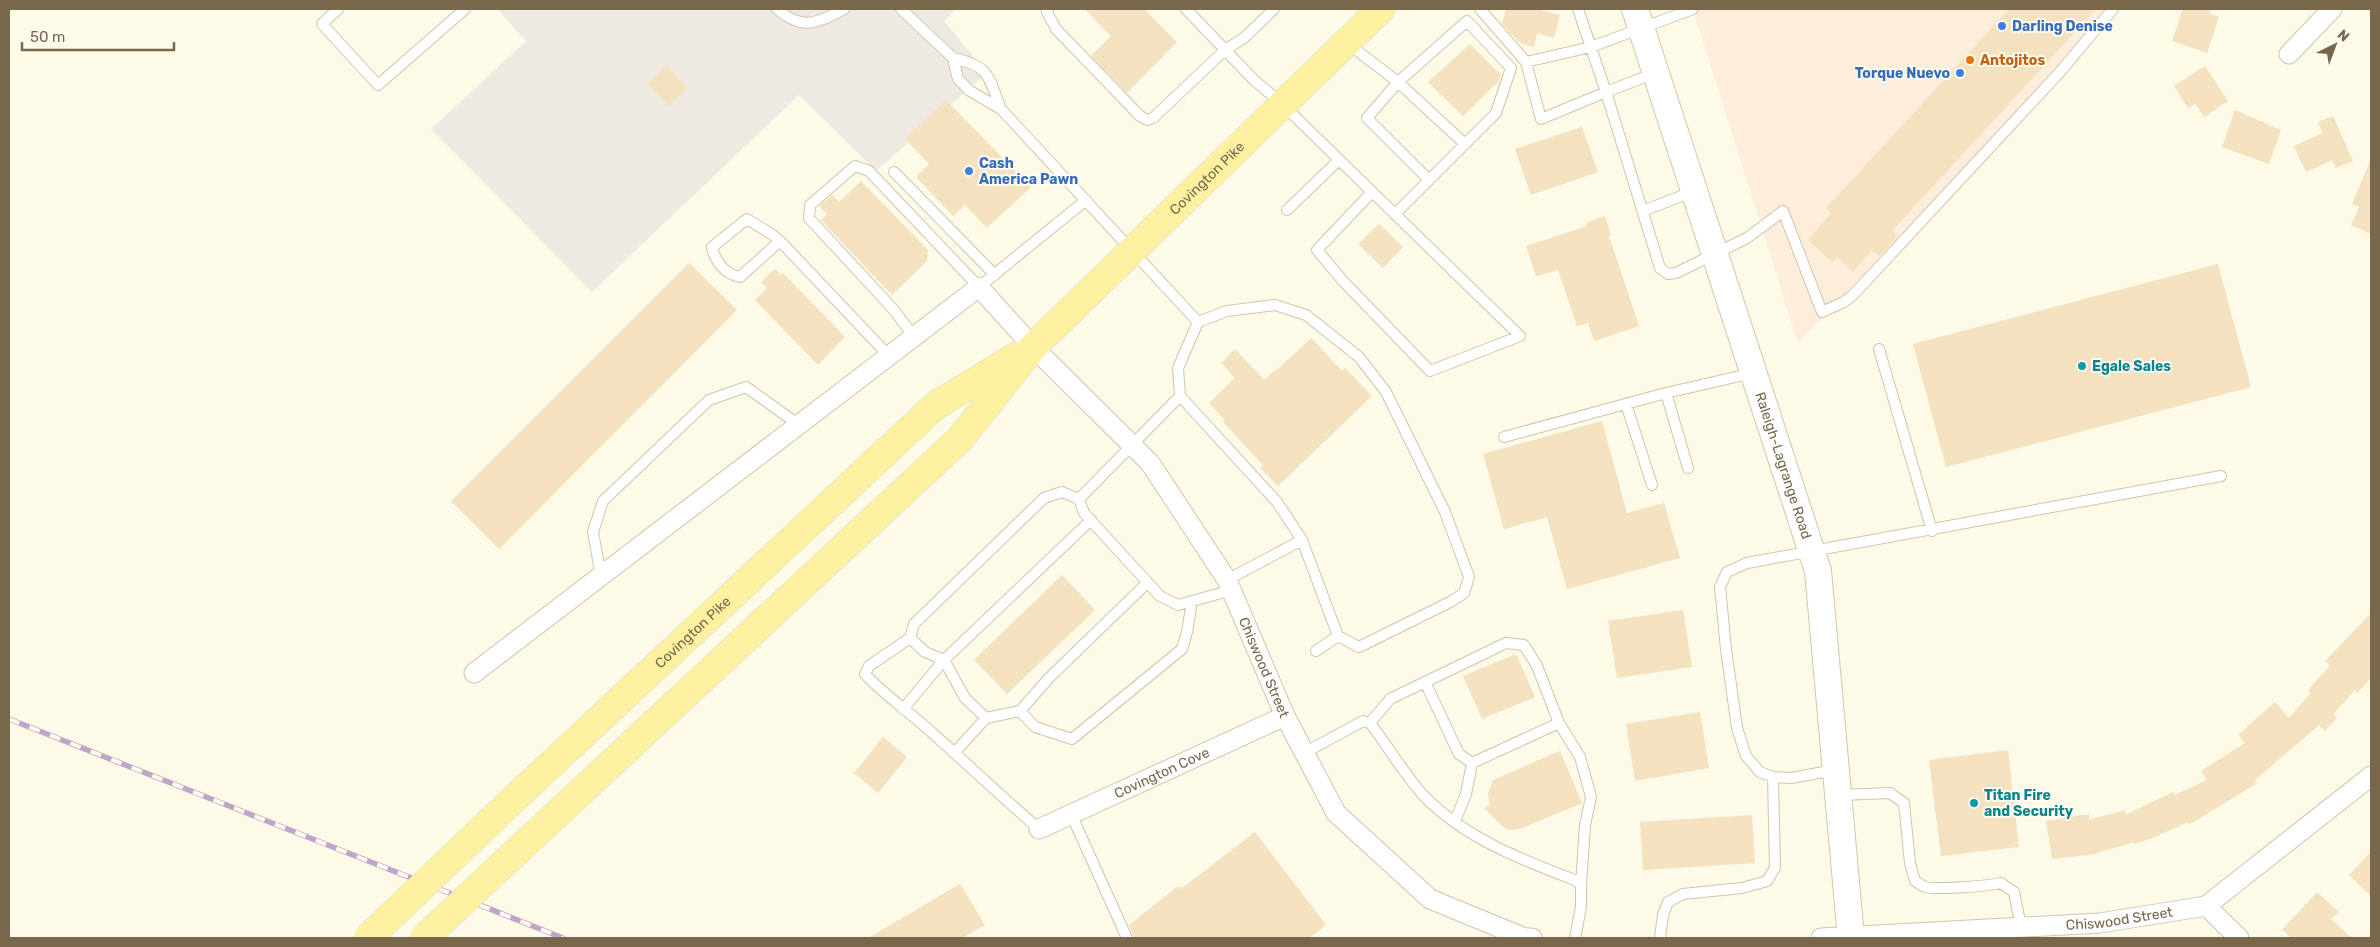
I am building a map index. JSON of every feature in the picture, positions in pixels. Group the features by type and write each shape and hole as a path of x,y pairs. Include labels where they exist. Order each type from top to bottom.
{"main road":[{"name":"Covington Pike","path":"424,938 960,439 1033,346 1381,9"},
{"name":"Raleigh-Lagrange Road","path":"1639,19 1818,571 1851,937"},
{"name":"Covington Pike","path":"368,938 498,813 935,406 1033,346"}],"street":[{"path":"2289,54 2332,9"},
{"path":"474,672 979,288"},
{"name":"Chiswood Street","path":"979,288 1033,346 1150,463 1230,585 1285,716 1336,813 1430,899 1525,938 1532,938"},
{"name":"Covington Cove","path":"1039,828 1285,716"},
{"name":"Chiswood Street","path":"1821,938 2100,924 2206,906 2371,776"},
{"path":"2206,906 2239,938"}],"lane":[{"path":"338,9 322,24 378,85 465,9"},
{"path":"777,9 790,20 819,23 844,9"},
{"path":"901,9 953,58 974,63 988,75 1001,109"},
{"path":"1048,9 1047,12 1056,28 1140,116 1147,120 1153,118 1225,50 1244,38 1274,9"},
{"path":"1186,9 1253,79 1282,104 1520,336 1430,371 1343,282 1317,250 1372,192"},
{"path":"1480,9 1526,62 1541,119 1656,73"},
{"path":"1578,9 1606,92 1660,268 1668,274 1676,273 1747,238 1783,211 1822,312 1844,302 2060,72 2113,9"},
{"path":"1526,62 1591,47 1639,19 1693,9"},
{"path":"1395,214 1429,180 1465,144 1496,113 1511,68 1467,21 1398,82 1367,118 1429,180"},
{"path":"1346,42 1398,82 1465,144"},
{"path":"953,58 958,79 970,92 1001,109 1198,322"},
{"path":"1287,210 1339,160"},
{"path":"914,337 894,310 809,218 810,206 855,166 869,171 979,288 1086,200"},
{"path":"894,172 995,275"},
{"path":"1642,211 1695,191"},
{"path":"780,241 740,277 729,275 714,258 712,247 747,219 773,235 780,241 889,356"},
{"path":"1275,306 1306,315 1359,357 1386,392 1445,512 1469,577 1464,593 1452,601 1359,646 1338,636 1302,540 1277,502 1180,396 1178,368 1198,322 1226,311 1275,306"},
{"path":"1879,349 1932,530"},
{"path":"1504,438 1666,393 1754,372"},
{"path":"601,576 593,532 603,501 709,400 746,387 799,425"},
{"path":"1666,393 1688,468"},
{"path":"1079,498 1133,446 1180,396"},
{"path":"1626,404 1652,485"},
{"path":"2021,928 2014,892 2002,883 1985,886 1938,888 1925,887 1915,881 1910,864 1904,803 1890,793 1838,782 1773,777 1760,772 1746,756 1737,728 1720,587 1727,572 1746,563 2221,476"},
{"path":"1039,828 904,709 882,692 865,674 869,666 910,638 914,624 1044,498 1062,492 1079,498"},
{"path":"1079,498 1084,513 1147,583 1160,596 1178,605 1230,585 1302,540"},
{"path":"904,709 944,660 1091,520"},
{"path":"954,753 986,718 1020,711 1049,678 1147,583"},
{"path":"1020,711 1035,726 1072,739 1182,649 1192,601"},
{"path":"1316,651 1338,636"},
{"path":"910,638 925,652 944,660 965,698 986,718"},
{"path":"1370,723 1390,699 1506,643 1524,645 1537,666 1559,723 1580,756 1591,797 1585,825 1580,907 1574,938"},
{"path":"1425,682 1460,754 1472,763"},
{"path":"1304,753 1363,721 1370,723 1424,795 1442,812 1515,857 1575,880 1581,885"},
{"path":"1472,763 1559,723"},
{"path":"1455,821 1466,794 1472,763"},
{"path":"1660,938 1663,914 1668,902 1683,894 1742,888 1767,881 1775,868 1773,777"},
{"path":"1071,814 1127,938"}],"shaded area":[{"path":"497,9 956,9 944,21 987,73 876,171 799,95 592,292 431,129 526,41"},
{"path":"1693,9 2117,9 1798,343"}],"building":[{"path":"1085,9 1144,9 1177,42 1127,93 1091,56 1111,36"},
{"path":"1506,9 1536,9 1560,15 1554,38 1537,33 1534,47 1520,43 1502,24"},
{"path":"2009,9 2096,9 1892,231 1898,236 1879,256 1872,250 1853,272 1837,257 1832,262 1808,240 1831,213 1826,208"},
{"path":"2183,9 2211,9 2209,13 2219,17 2207,53 2172,41"},
{"path":"1470,44 1501,75 1499,81 1463,116 1428,82"},
{"path":"666,65 688,88 669,106 647,84"},
{"path":"2205,66 2228,101 2204,117 2195,104 2188,108 2174,86"},
{"name":"Cash America Pawn","path":"946,100 1031,187 987,228 965,205 953,216 916,177 929,164 905,139"},
{"path":"2235,110 2281,130 2269,164 2222,147"},
{"path":"2333,116 2353,161 2336,168 2332,160 2306,172 2294,146 2323,133 2318,122"},
{"path":"1582,127 1598,172 1531,195 1515,149"},
{"path":"2371,159 2371,234 2351,225 2359,207 2352,204"},
{"path":"861,181 928,250 927,261 892,295 821,220 827,214 819,206 832,195 839,202"},
{"path":"1605,216 1611,236 1609,236 1639,326 1594,341 1588,323 1577,326 1558,270 1536,276 1526,246 1587,226 1586,223"},
{"path":"1379,224 1403,247 1383,268 1358,244"},
{"path":"689,263 737,310 499,549 451,501"},
{"name":"Egale Sales","path":"2218,264 2251,387 1946,467 1913,344"},
{"path":"775,269 781,275 783,273 845,337 818,365 755,300 767,288 761,282"},
{"path":"1311,338 1342,371 1345,368 1372,396 1278,486 1260,468 1263,465 1223,422 1225,420 1209,403 1235,378 1221,363 1235,349 1264,380"},
{"path":"1602,421 1627,513 1664,503 1680,558 1567,589 1547,517 1504,529 1483,454"},
{"path":"1062,575 1095,610 1007,694 974,660"},
{"path":"1683,610 1692,667 1617,678 1608,621"},
{"path":"2371,613 2371,678 2357,693 2355,690 2333,714 2337,718 2325,731 2319,725 2254,781 2256,784 2190,824 2188,822 2135,844 2134,842 2094,854 2052,859 2046,821 2089,814 2089,820 2125,810 2125,815 2173,792 2175,795 2207,780 2201,771 2245,743 2238,735 2275,702 2289,718 2311,693 2308,690 2330,666 2325,661"},
{"path":"1516,654 1535,697 1482,719 1463,676"},
{"path":"1700,712 1709,768 1635,781 1626,724"},
{"path":"883,737 907,757 878,793 854,773"},
{"name":"Titan Fire and Security","path":"2008,750 2019,847 1941,856 1929,760"},
{"path":"1560,751 1582,803 1520,829 1509,830 1502,826 1484,808 1490,805 1488,793 1493,780"},
{"path":"1752,815 1755,863 1643,870 1640,822"},
{"path":"1255,832 1326,925 1309,938 1134,938 1129,925 1178,886 1181,889"},
{"path":"2371,852 2371,896 2349,875"},
{"path":"960,884 985,925 962,938 868,938"},
{"path":"2317,892 2339,912 2331,919 2352,938 2291,938 2282,930"}],"railway":[{"path":"9,719 563,938"}],"place":[{"name":"Darling Denise","path":"2002,26"},
{"name":"Antojitos","path":"1970,60"},
{"name":"Torque Nuevo","path":"1960,73"},
{"name":"Cash America Pawn","path":"969,171"},
{"name":"Egale Sales","path":"2082,366"},
{"name":"Titan Fire and Security","path":"1974,803"}]}
